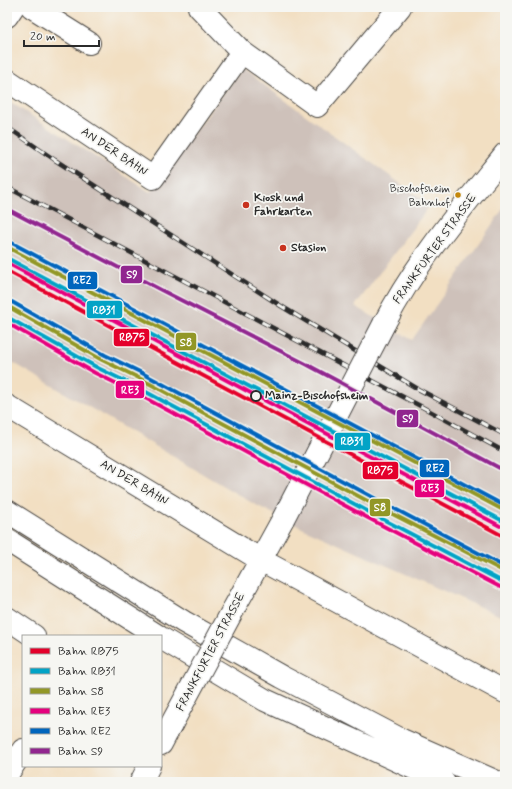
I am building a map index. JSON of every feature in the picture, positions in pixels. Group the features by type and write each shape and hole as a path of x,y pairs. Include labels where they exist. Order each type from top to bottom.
{"main road":[{"path":"7,16 13,7"},
{"path":"32,7 89,44"},
{"path":"199,7 246,55 317,106 400,7"},
{"name":"AN DER BAHN","path":"7,80 152,178 246,55"},
{"name":"FRANKFURTER STRASSE","path":"162,742 261,560 392,307 431,250 505,154"},
{"name":"AN DER BAHN","path":"7,406 261,560 505,692"},
{"path":"7,511 184,622 282,677 402,740 497,782"},
{"path":"7,540 156,635"},
{"path":"7,618 32,635"},
{"path":"162,639 265,700 444,782"},
{"path":"7,775 22,752"},
{"path":"141,782 149,767"}],"shaded area":[{"path":"242,69 430,205 355,306 412,340 505,206 505,618 304,529 254,504 7,359 7,100 150,192"}],"railway":[{"path":"7,127 55,160 281,306 418,389 505,435"},
{"path":"7,187 505,452"}],"rail line":[{"name":"S9","path":"7,209 306,364 505,471"},
{"name":"RE2","path":"12,243 505,506"},
{"name":"S8","path":"9,248 505,511"},
{"name":"RB31","path":"7,258 503,521"},
{"name":"RE3","path":"7,263 500,526"},
{"name":"RB75","path":"7,271 505,537"},
{"name":"RE2","path":"12,302 105,355 142,373 505,567"},
{"name":"S8","path":"9,307 102,360 139,378 375,505 505,572"},
{"name":"RB31","path":"7,317 98,368 135,386 503,582"},
{"name":"RE3","path":"7,323 95,373 132,391 500,587"}],"place":[{"name":"Bischofsheim Bahnhof","path":"458,195"},
{"name":"Kiosk und Fahrkarten","path":"246,205"},
{"name":"Stasion","path":"283,248"},
{"name":"Mainz-Bischofsheim","path":"256,396"}]}
